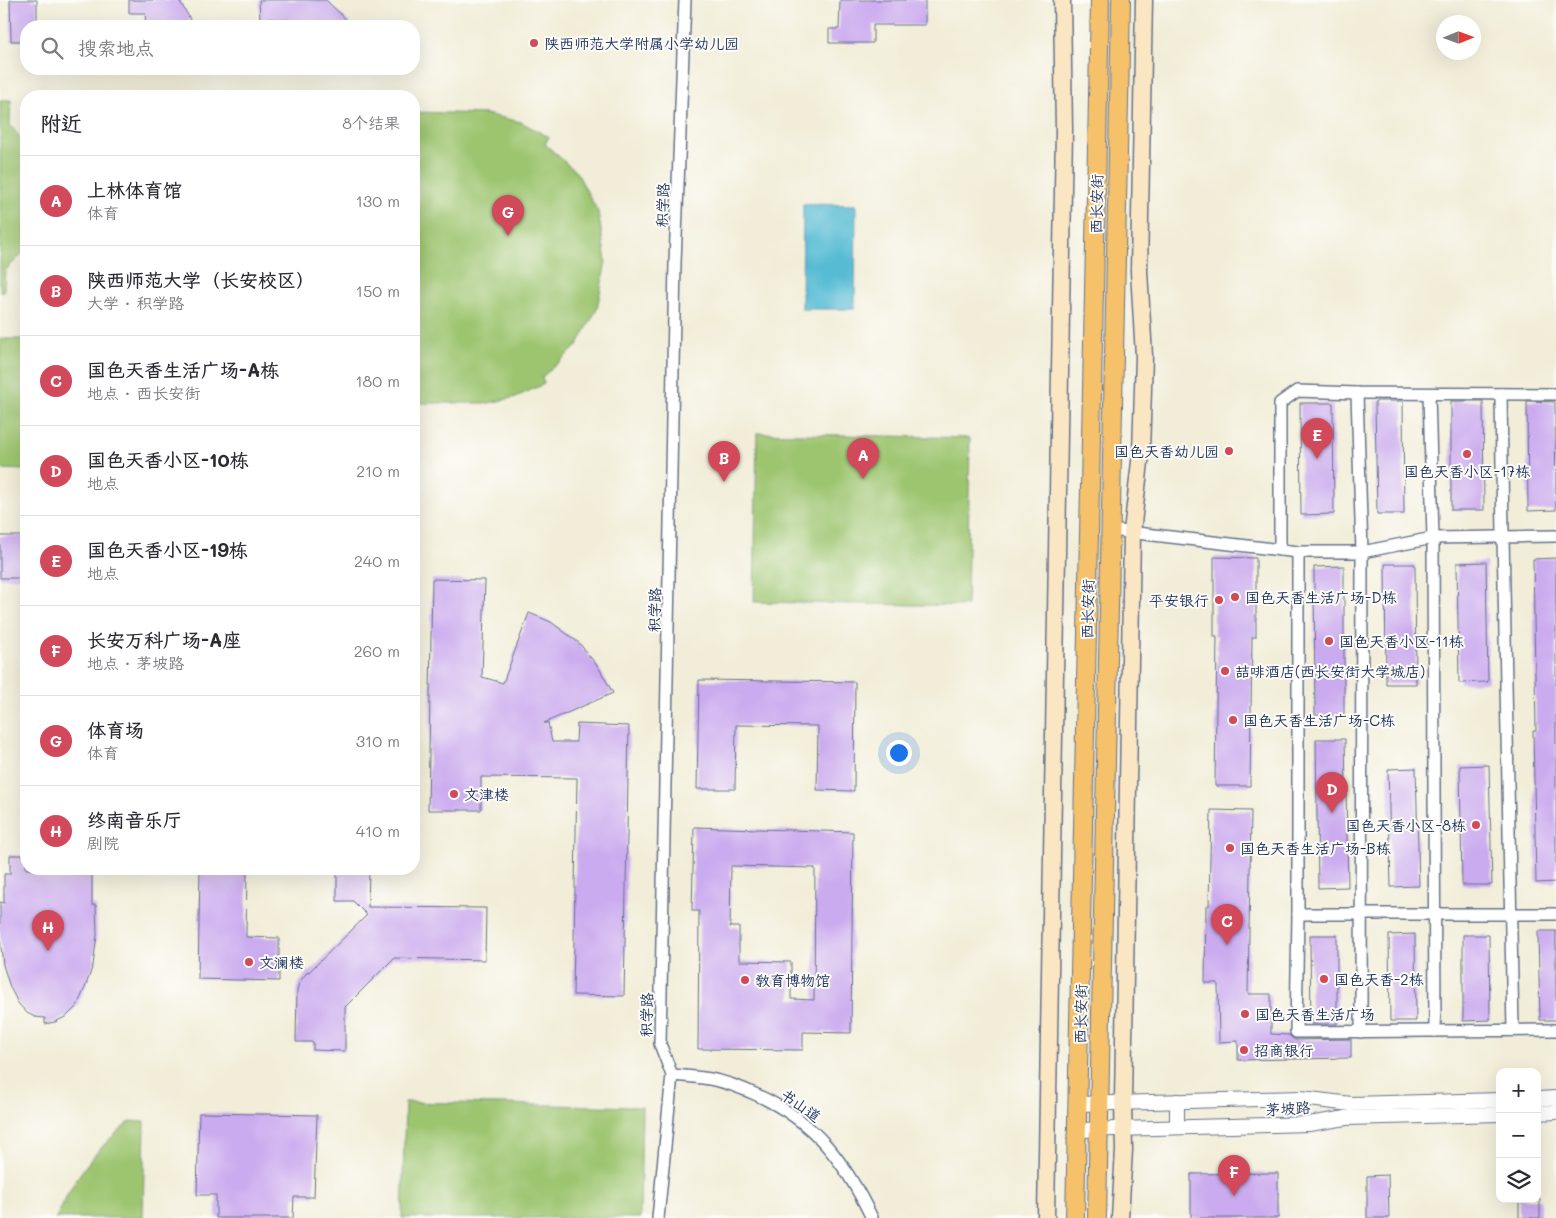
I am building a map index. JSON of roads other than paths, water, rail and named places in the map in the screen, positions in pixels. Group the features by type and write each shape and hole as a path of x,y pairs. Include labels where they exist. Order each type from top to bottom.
{"main road":[{"path":"1046,1218 1064,140 1062,0"},
{"name":"西长安街","path":"1075,1218 1100,0"},
{"name":"西长安街","path":"1097,1218 1121,0"},
{"path":"1120,1218 1124,1129 1132,532 1141,453 1144,356 1139,271 1144,0"}],"street":[{"name":"积学路","path":"658,1218 672,1075 660,1044 675,264 685,0"},
{"path":"1280,550 1280,403 1297,391 1556,394"},
{"path":"1357,393 1362,552 1361,1032"},
{"path":"1429,394 1433,538 1434,1031"},
{"path":"1501,394 1502,536 1513,1030"},
{"path":"1111,530 1298,552 1362,552 1433,538 1556,536"},
{"path":"1298,552 1298,914 1296,1032 1556,1030"},
{"path":"1298,914 1556,914"},
{"name":"书山道","path":"672,1075 711,1079 741,1088 772,1102 799,1119 820,1137 843,1166 872,1218"},
{"name":"茅坡路","path":"1078,1104 1302,1098 1351,1104 1496,1100"},
{"path":"1541,1099 1556,1098"},
{"path":"1177,1102 1177,1127"},
{"path":"1541,1113 1556,1112"},
{"name":"茅坡路","path":"1078,1130 1309,1124 1346,1118 1496,1114"}],"water":[{"path":"803,204 856,205 855,309 802,309"}],"place":[{"name":"陕西师范大学附属小学幼儿园","path":"534,43"},
{"name":"体育场","path":"508,236"},
{"name":"国色天香幼儿园","path":"1229,451"},
{"name":"国色天香小区-17栋","path":"1467,454"},
{"name":"国色天香小区-19栋","path":"1317,459"},
{"name":"上林体育馆","path":"863,479"},
{"name":"陕西师范大学（长安校区）","path":"724,482"},
{"name":"国色天香生活广场-D栋","path":"1235,597"},
{"name":"平安银行","path":"1219,600"},
{"name":"国色天香小区-11栋","path":"1329,641"},
{"name":"喆啡酒店(西长安街大学城店)","path":"1225,671"},
{"name":"国色天香生活广场-C栋","path":"1233,720"},
{"name":"文津楼","path":"454,794"},
{"name":"国色天香小区-10栋","path":"1332,813"},
{"name":"国色天香小区-8栋","path":"1476,825"},
{"name":"国色天香生活广场-B栋","path":"1230,848"},
{"name":"国色天香生活广场-A栋","path":"1227,945"},
{"name":"终南音乐厅","path":"48,951"},
{"name":"文澜楼","path":"249,962"},
{"name":"国色天香-2栋","path":"1324,979"},
{"name":"教育博物馆","path":"745,980"},
{"name":"国色天香生活广场","path":"1245,1014"},
{"name":"招商银行","path":"1244,1050"},
{"name":"长安万科广场-A座","path":"1234,1196"}]}
